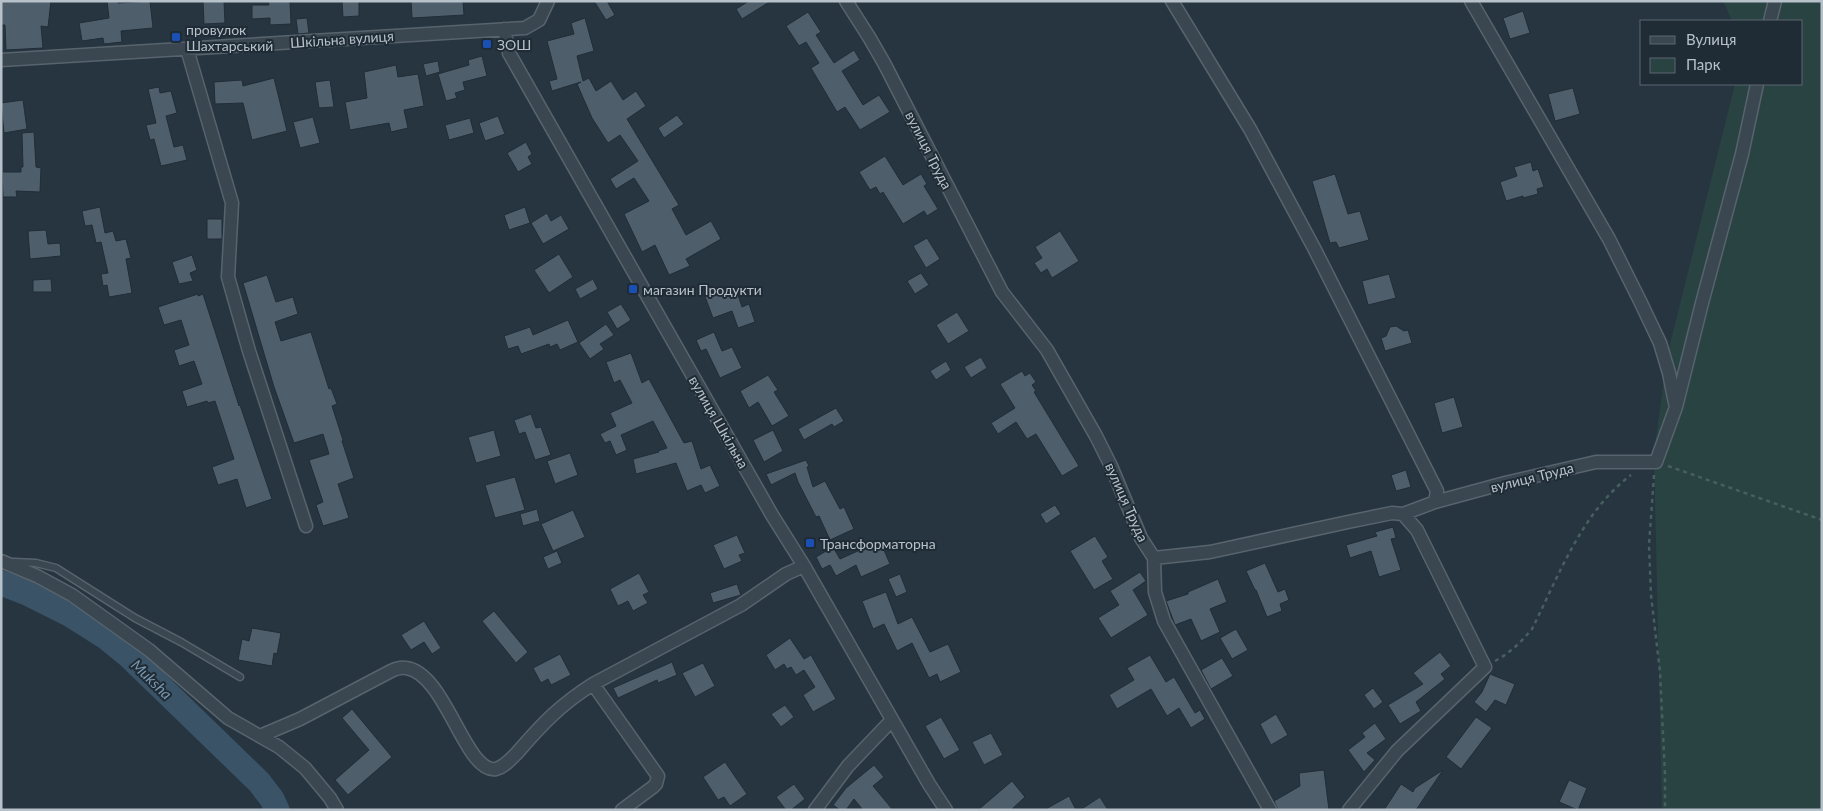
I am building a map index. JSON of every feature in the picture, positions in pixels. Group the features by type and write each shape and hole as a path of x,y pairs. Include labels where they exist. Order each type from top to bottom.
{"street":[{"name":"Шкільна вулиця","path":"1,60 525,28 539,20 548,1"},
{"name":"вулиця Труда","path":"846,1 884,63 1002,292 1047,350 1096,436 1111,466 1141,538 1154,558 1210,552 1392,513 1403,514 1435,502 1549,472 1596,462 1656,462"},
{"path":"1172,1 1250,129 1314,248 1437,491 1435,502"},
{"path":"1472,1 1599,222 1640,301 1660,343 1669,373 1676,408"},
{"path":"1770,20 1775,1"},
{"name":"вулиця Шкільна","path":"504,29 509,53 772,515 804,566 946,810"},
{"path":"186,49 232,203 228,277 249,351 306,526"},
{"path":"1656,462 1676,408 1742,154 1757,85"},
{"path":"1349,810 1397,751 1485,667 1417,530 1403,514"},
{"path":"1154,558 1155,592 1164,620 1270,810"},
{"path":"1,561 37,576 72,595 149,650 228,718 279,747 305,768 330,798 337,810"},
{"path":"260,736 300,718 391,671 404,667 416,671 426,679 480,763 489,769 497,769 506,764 553,713 571,698 593,684 741,605 786,574 804,566"},
{"path":"593,684 658,776 658,780 653,786 622,810"},
{"path":"815,810 848,766 892,720"}],"lane":[{"path":"1,561 36,563 56,568 135,618 181,642 240,677"}],"path":[{"path":"1665,810 1660,672 1651,595 1649,545 1656,462 1822,520"},
{"path":"1485,667 1507,655 1532,629 1588,521 1605,497 1637,471"}],"green space":[{"path":"1723,1 1822,1 1822,810 1662,810 1654,453 1667,356 1735,85 1803,85 1803,20 1732,20"}],"building":[{"path":"1,1 51,1 48,27 41,26 43,48 6,50 5,25 1,25"},
{"path":"107,1 118,1 118,3 150,1 153,28 121,31 122,42 104,44 103,38 82,41 79,23 109,18"},
{"path":"203,1 224,1 225,23 204,24"},
{"path":"268,1 290,1 291,24 270,25 270,18 252,19 252,5 269,5"},
{"path":"342,1 359,1 359,16 343,17"},
{"path":"411,1 463,1 464,15 412,18"},
{"path":"594,1 607,1 615,15 606,20"},
{"path":"749,1 771,1 742,19 736,9"},
{"path":"1523,11 1530,33 1510,39 1503,18"},
{"path":"808,12 821,32 816,35 834,63 854,50 860,60 842,71 863,105 879,95 890,112 860,130 845,107 837,112 811,68 819,63 806,42 799,46 786,26"},
{"path":"307,18 309,33 298,34 296,19"},
{"path":"585,18 594,51 577,56 583,81 589,78 596,91 611,81 623,100 636,91 646,106 627,119 679,205 672,209 686,235 711,221 721,239 686,259 690,266 669,275 655,245 642,252 624,214 649,201 634,178 616,189 610,179 638,161 620,135 608,143 592,118 577,84 581,82 552,91 549,81 557,79 547,41 574,34 571,23"},
{"path":"482,56 487,76 463,82 465,90 455,93 457,98 446,101 438,74 469,65 468,60"},
{"path":"438,61 440,72 426,76 423,64"},
{"path":"396,65 398,77 418,74 424,106 404,110 408,128 391,132 389,123 350,130 345,102 367,98 364,72"},
{"path":"274,78 287,131 252,140 243,103 215,104 214,82 242,80 243,86"},
{"path":"330,80 334,107 319,108 315,82"},
{"path":"159,87 160,93 171,91 177,113 166,116 174,147 183,145 187,160 161,166 154,139 150,140 146,125 156,123 148,89"},
{"path":"1573,88 1580,114 1555,121 1548,94"},
{"path":"23,100 27,129 4,133 1,103"},
{"path":"677,115 684,124 664,138 658,128"},
{"path":"498,116 505,134 485,141 479,123"},
{"path":"313,117 320,143 300,148 293,122"},
{"path":"470,118 474,133 449,140 445,125"},
{"path":"34,132 36,167 41,168 40,192 16,191 17,197 3,197 2,172 21,172 21,167 23,167 22,133"},
{"path":"526,142 532,154 528,157 532,164 518,172 507,153"},
{"path":"885,156 903,185 921,174 927,184 924,186 938,209 927,216 924,211 903,224 883,192 880,194 876,187 870,190 859,172"},
{"path":"1531,162 1533,171 1538,169 1544,187 1537,189 1538,194 1506,201 1500,182 1517,176 1514,167"},
{"path":"1335,174 1348,214 1360,211 1369,240 1339,248 1336,242 1330,243 1312,181"},
{"path":"100,207 105,233 113,231 116,241 126,239 131,258 126,259 132,293 109,297 107,285 103,286 101,274 108,273 101,242 96,243 92,225 85,226 82,211"},
{"path":"525,207 530,223 509,230 504,215"},
{"path":"547,213 551,221 561,215 569,229 543,244 531,223"},
{"path":"207,219 222,219 222,239 207,239"},
{"path":"46,230 48,244 60,243 61,256 30,259 28,231"},
{"path":"1060,231 1079,261 1052,278 1047,269 1041,273 1034,263 1042,258 1035,247"},
{"path":"927,238 940,259 926,268 913,246"},
{"path":"559,254 573,277 549,293 534,270"},
{"path":"192,255 197,270 190,273 193,281 179,284 172,262"},
{"path":"921,273 929,285 915,294 907,281"},
{"path":"1389,274 1396,298 1368,305 1362,281"},
{"path":"267,275 276,302 293,297 298,314 275,322 281,341 311,332 329,389 331,388 337,404 332,406 354,478 338,484 349,518 323,526 316,505 323,502 309,460 329,454 323,434 294,443 274,387 243,283"},
{"path":"51,279 52,292 33,292 33,280"},
{"path":"593,279 598,289 580,299 575,289"},
{"path":"723,288 725,293 736,289 742,307 749,304 755,322 738,328 732,311 713,318 704,294"},
{"path":"198,294 198,296 203,294 239,406 272,499 246,508 237,479 218,485 212,467 234,459 215,401 208,403 207,401 187,407 182,391 202,384 194,361 179,366 174,350 189,345 181,320 164,325 158,307"},
{"path":"621,304 631,320 617,329 607,312"},
{"path":"957,312 969,331 948,344 936,325"},
{"path":"568,320 578,342 560,350 557,344 550,347 549,344 521,354 518,346 508,349 504,336 530,327 533,335"},
{"path":"606,324 614,335 600,344 604,349 590,359 579,343"},
{"path":"1396,326 1404,331 1408,330 1412,343 1385,351 1381,338 1386,336 1390,327"},
{"path":"714,332 722,351 732,347 742,368 720,378 706,349 701,351 696,340"},
{"path":"631,353 642,383 649,379 684,443 692,441 701,469 710,465 720,486 705,493 701,485 687,491 676,463 636,474 633,459 667,448 653,421 621,435 627,450 616,455 610,441 605,443 600,434 616,426 610,413 632,403 620,380 614,383 606,362"},
{"path":"981,357 987,368 971,378 964,367"},
{"path":"946,361 951,370 936,380 930,371"},
{"path":"1022,371 1025,376 1030,373 1036,382 1032,385 1036,391 1034,392 1079,466 1062,476 1036,434 1027,439 1016,422 998,434 991,423 1015,408 1000,384"},
{"path":"768,375 778,390 774,392 789,416 772,426 758,402 749,408 740,391"},
{"path":"1454,397 1463,427 1442,433 1434,403"},
{"path":"836,408 844,421 834,427 832,424 804,440 798,429"},
{"path":"531,414 536,428 541,427 551,455 535,460 525,432 519,434 514,420"},
{"path":"494,430 501,456 476,463 468,437"},
{"path":"773,430 783,451 764,462 753,440"},
{"path":"570,453 578,475 555,484 547,461"},
{"path":"806,460 813,487 825,481 840,509 844,507 854,529 830,540 819,516 816,517 795,473 771,485 766,474"},
{"path":"1406,470 1411,487 1396,491 1391,475"},
{"path":"515,477 525,510 495,518 485,485"},
{"path":"1055,505 1061,514 1046,524 1040,514"},
{"path":"537,509 540,521 523,526 520,514"},
{"path":"573,510 585,537 553,551 541,524"},
{"path":"1393,527 1396,538 1391,539 1401,570 1379,577 1371,551 1350,558 1346,545 1377,536 1375,532"},
{"path":"737,535 745,553 739,555 742,561 724,569 713,545"},
{"path":"1095,536 1108,557 1102,561 1113,579 1094,590 1070,551"},
{"path":"880,541 890,564 861,577 856,565 836,576 830,565 822,569 816,557 833,547 840,559"},
{"path":"557,551 562,563 548,569 543,557"},
{"path":"1265,563 1278,592 1285,589 1289,600 1280,604 1282,611 1267,617 1246,571"},
{"path":"1140,572 1146,581 1133,590 1148,615 1111,638 1098,618 1119,605 1110,591"},
{"path":"639,573 649,592 643,595 648,603 633,611 628,601 618,606 610,589"},
{"path":"900,574 907,592 896,597 888,579"},
{"path":"1218,579 1227,602 1210,609 1220,632 1201,641 1191,619 1175,625 1166,601 1188,594 1188,592"},
{"path":"737,584 741,595 713,603 710,593"},
{"path":"886,592 898,624 912,617 930,652 948,644 961,672 940,682 937,674 929,678 912,643 897,651 884,624 873,629 862,601"},
{"path":"494,611 528,652 516,663 482,621"},
{"path":"424,621 441,648 432,654 424,642 411,650 401,635"},
{"path":"252,628 281,633 277,654 274,653 272,666 238,660 242,639 249,641"},
{"path":"1236,629 1248,650 1232,659 1220,638"},
{"path":"790,638 804,659 811,655 836,699 813,712 803,695 815,687 804,670 796,675 791,667 787,669 784,664 775,670 766,655"},
{"path":"1440,652 1451,666 1441,674 1445,679 1416,702 1421,711 1400,724 1388,705 1423,684 1413,673"},
{"path":"560,654 571,675 551,685 548,679 541,683 533,668"},
{"path":"1150,655 1166,682 1174,677 1195,713 1200,710 1205,719 1191,728 1179,708 1167,716 1151,689 1117,709 1109,695 1134,680 1127,668"},
{"path":"1222,658 1233,676 1211,689 1201,670"},
{"path":"672,662 677,675 658,683 657,680 618,698 613,688"},
{"path":"703,663 715,686 695,697 682,673"},
{"path":"1490,674 1515,684 1506,705 1495,700 1486,712 1474,702 1482,692"},
{"path":"1373,688 1383,702 1374,709 1364,695"},
{"path":"785,705 794,717 781,727 771,714"},
{"path":"352,709 392,757 348,795 335,780 369,750 342,718"},
{"path":"1276,714 1288,735 1271,745 1260,724"},
{"path":"941,717 960,750 944,759 925,726"},
{"path":"1476,717 1492,728 1461,769 1446,757"},
{"path":"1375,723 1386,739 1367,753 1375,760 1364,772 1348,750 1365,737 1362,733"},
{"path":"991,733 1003,755 984,765 972,742"},
{"path":"725,762 747,794 730,806 724,797 718,800 703,777"},
{"path":"874,765 884,777 873,786 893,810 863,810 854,799 846,810 840,810 833,805 846,788"},
{"path":"1324,770 1329,810 1278,810 1274,801 1300,786 1299,773"},
{"path":"1443,770 1416,810 1384,810 1401,784 1413,792 1415,788"},
{"path":"1569,780 1587,788 1578,810 1559,802"},
{"path":"1012,781 1025,797 1011,810 978,810"},
{"path":"794,784 805,799 791,810 786,810 776,797"},
{"path":"1069,796 1076,810 1044,810"},
{"path":"1100,797 1108,810 1080,810"}],"waterway":[{"name":"Muksha","path":"1,583 27,593 69,614 107,638 129,656 259,782 272,799 277,810"}],"place":[{"name":"провулок Шахтарський","path":"176,37"},
{"name":"ЗОШ","path":"487,44"},
{"name":"магазин Продукти","path":"633,289"},
{"name":"Трансформаторна","path":"810,543"}]}
